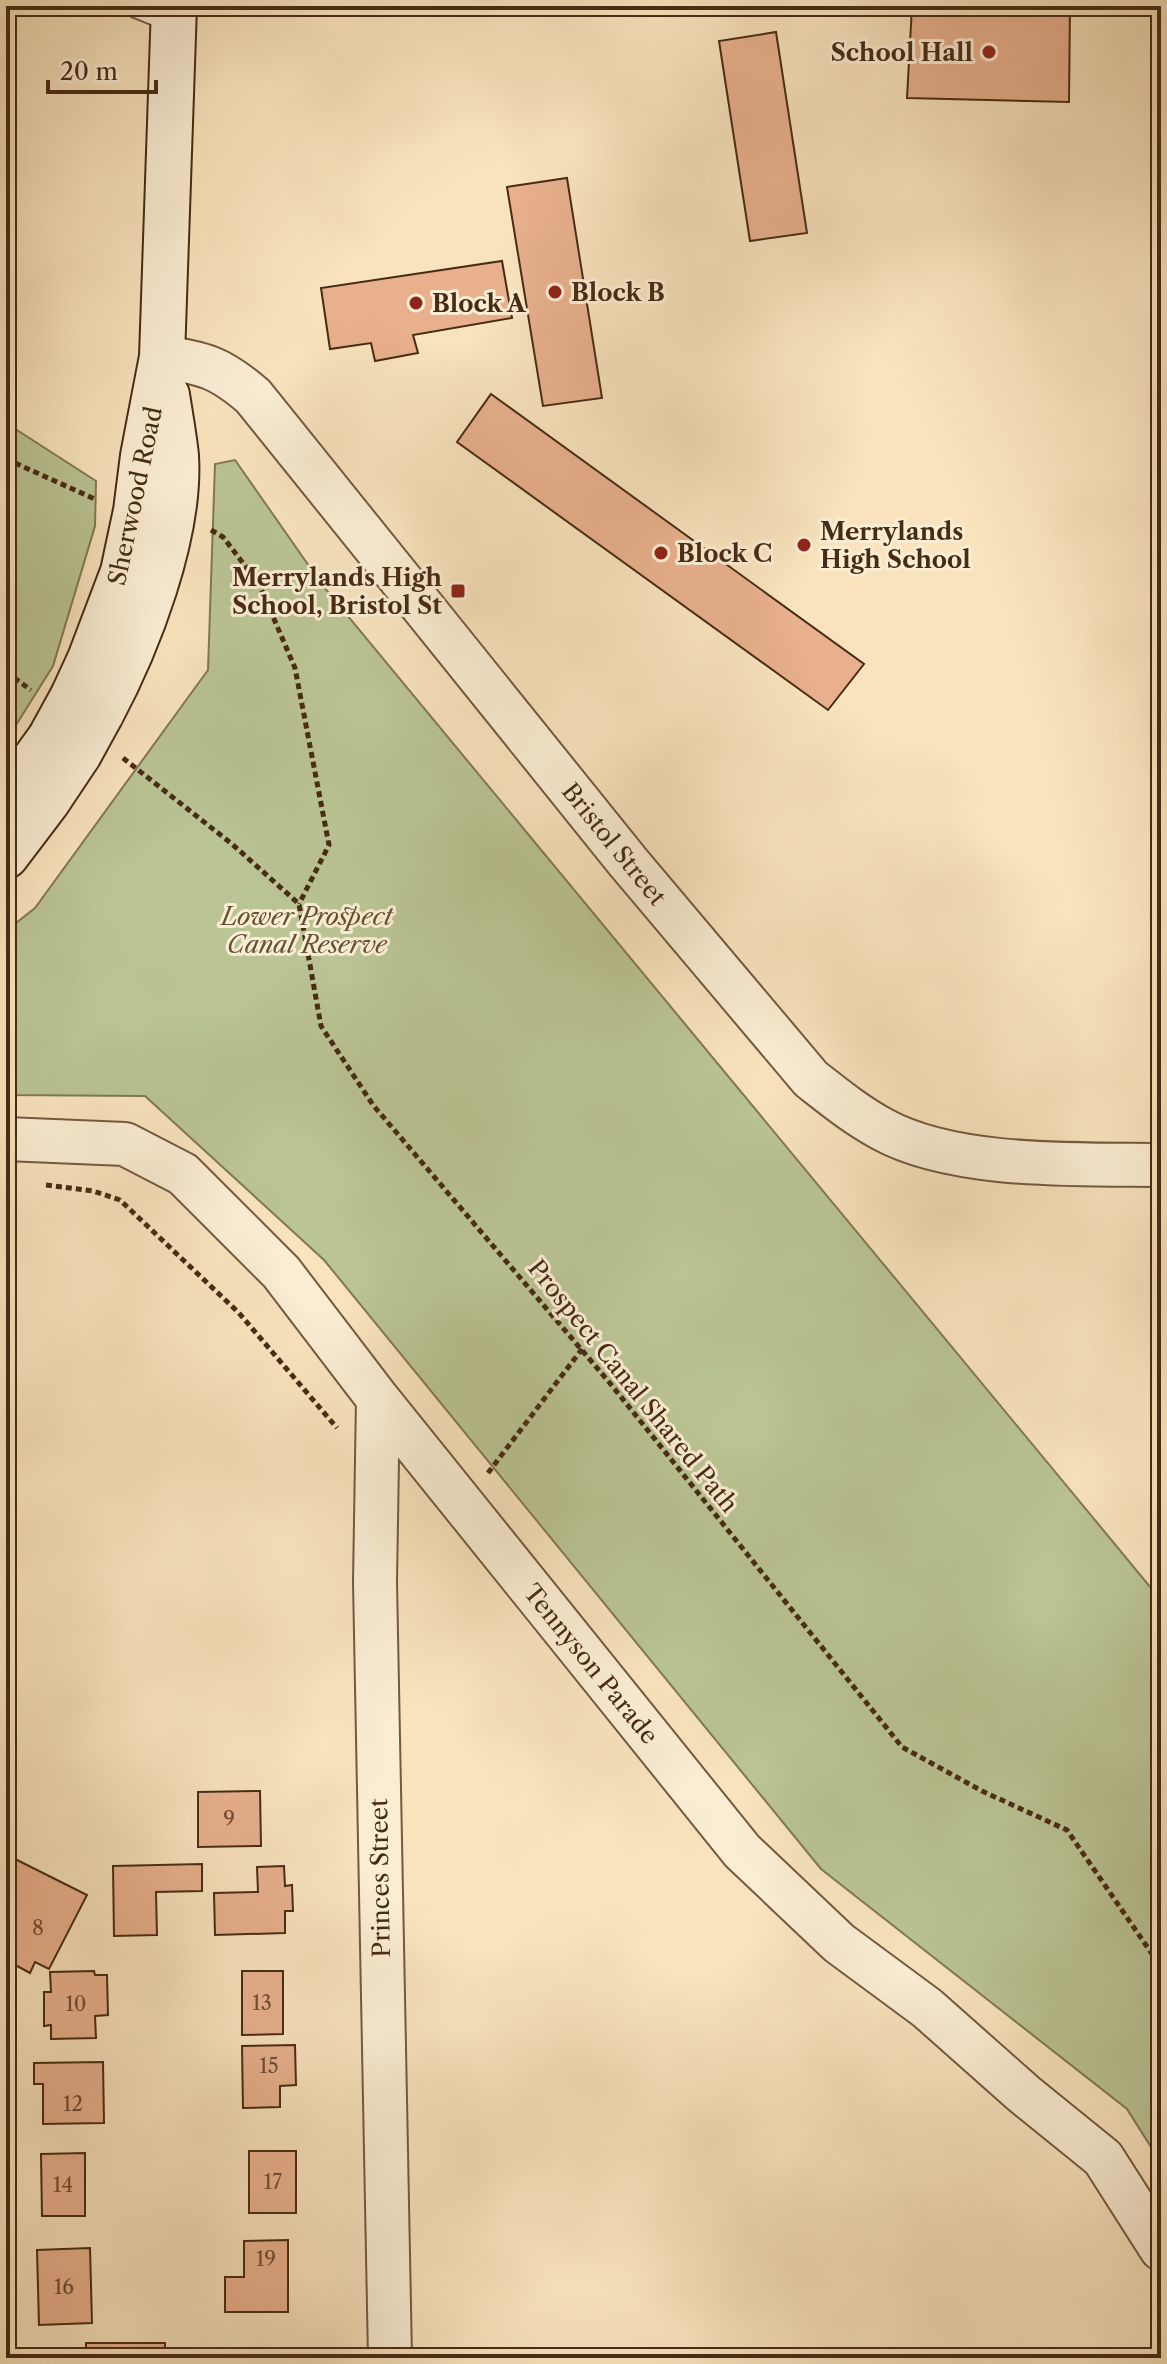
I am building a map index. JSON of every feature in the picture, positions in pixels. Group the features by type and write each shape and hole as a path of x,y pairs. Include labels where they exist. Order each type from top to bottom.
{"main road":[{"name":"Sherwood Road","path":"6,856 47,802 64,746 87,705 128,660 161,562 154,513 176,458 162,357 161,11"},
{"name":"Sherwood Road","path":"6,799 64,746"}],"street":[{"name":"Bristol Street","path":"162,357 197,362 227,374 253,396 628,862 811,1079 884,1131 935,1149 1025,1163 1161,1165"},
{"name":"Tennyson Parade","path":"6,1139 125,1144 183,1174 281,1272 378,1399 742,1851 839,1943 927,2008 1024,2094 1103,2158 1161,2249"},
{"name":"Princes Street","path":"378,1399 375,1582 390,2358"}],"path":[{"path":"6,459 109,505 193,518 223,537 259,584 295,668 329,845 299,904 232,844 146,775"},
{"name":"Prospect Canal Shared Path","path":"299,904 321,1026 373,1105 582,1349 902,1747 982,1791 1067,1830 1161,1967"},
{"path":"46,1185 93,1191 120,1200 239,1313 337,1428 338,1442"},
{"path":"464,1506 582,1349"}],"green space":[{"path":"6,423 96,481 95,526 53,666 6,741"},
{"name":"Lower Prospect Canal Reserve","path":"235,460 323,586 1161,1600 1161,2163 1127,2109 821,1869 324,1260 145,1096 6,1095 6,931 35,908 208,670 215,464"}],"building":[{"name":"School Hall","path":"912,6 1070,6 1069,102 907,98"},
{"path":"776,32 807,233 750,241 719,41"},
{"name":"Block B","path":"567,178 602,398 543,406 507,187"},
{"name":"Block A","path":"502,261 512,318 413,335 418,353 375,361 371,343 330,349 321,288"},
{"name":"Block C","path":"491,394 864,664 828,710 457,442"},
{"path":"260,1791 261,1846 198,1847 198,1792"},
{"path":"9,1856 87,1895 49,1969 35,1962 30,1973 6,1960 6,1862"},
{"path":"202,1864 202,1891 156,1892 157,1935 114,1936 113,1866"},
{"path":"284,1866 285,1886 292,1885 293,1911 285,1911 285,1933 215,1935 214,1893 258,1892 257,1867"},
{"path":"94,1971 95,1975 107,1975 108,2015 95,2016 96,2038 51,2039 51,2025 44,2026 44,1992 51,1992 50,1972"},
{"path":"242,1971 283,1971 283,2034 242,2035"},
{"path":"295,2045 296,2085 280,2086 280,2107 243,2108 242,2046"},
{"path":"103,2062 104,2123 43,2124 43,2084 34,2084 34,2063"},
{"path":"249,2151 296,2151 296,2213 249,2213"},
{"path":"85,2153 85,2216 42,2216 41,2154"},
{"path":"288,2240 288,2312 225,2312 225,2277 244,2277 244,2241"},
{"path":"90,2248 92,2323 39,2325 37,2250"},
{"path":"86,2343 165,2343 165,2358 86,2358"},
{"path":"299,2349 299,2358 222,2358 221,2351"}],"place":[{"name":"School Hall","path":"989,52"},
{"name":"Block B","path":"555,292"},
{"name":"Block A","path":"416,303"},
{"name":"Merrylands High School","path":"804,545"},
{"name":"Block C","path":"661,553"},
{"name":"Merrylands High School, Bristol St","path":"458,591"}]}
